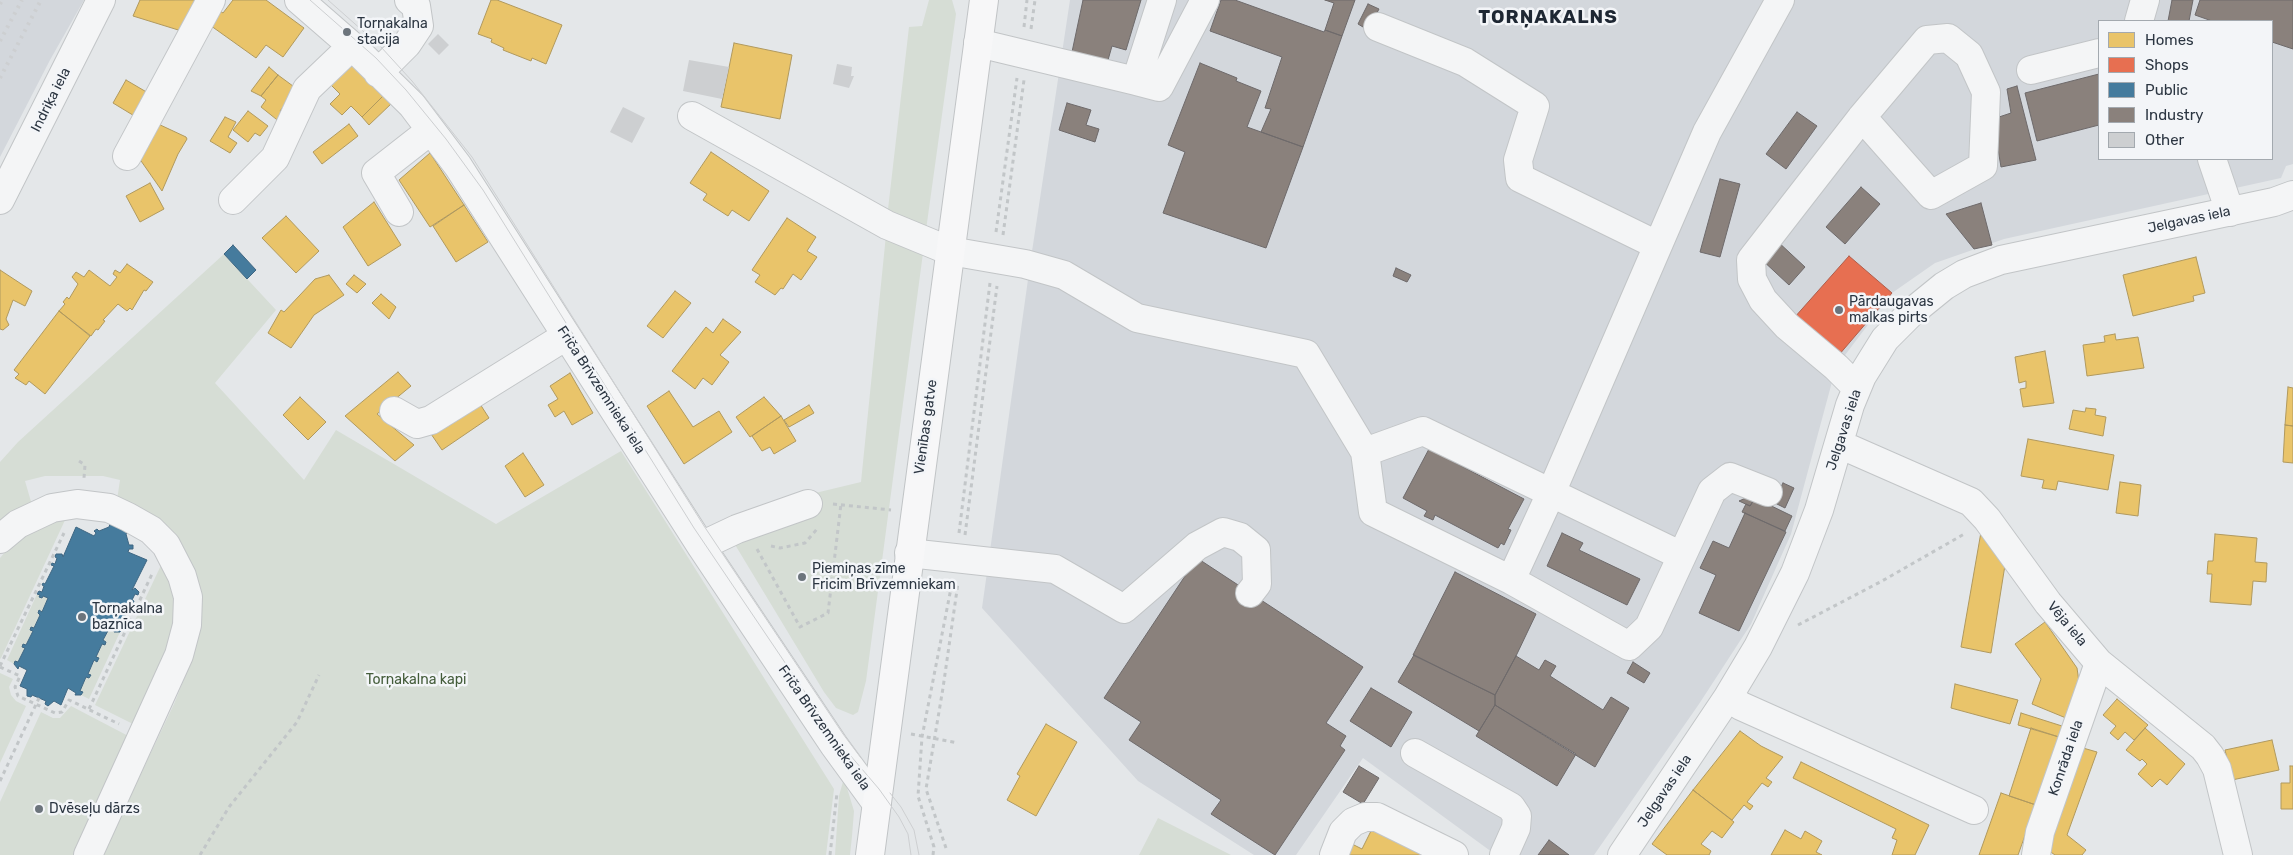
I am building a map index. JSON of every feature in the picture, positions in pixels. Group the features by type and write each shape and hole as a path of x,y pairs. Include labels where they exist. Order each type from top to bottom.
{"main road":[{"name":"Vienības gatve","path":"870,855 984,0"}],"street":[{"name":"Indriķa iela","path":"0,200 101,0"},
{"path":"128,156 211,0"},
{"name":"Friča Brīvzemnieka iela","path":"299,0 352,46 412,105 458,166 700,546 834,746 876,804"},
{"path":"378,72 406,44 420,26 416,6 409,0"},
{"path":"1136,81 1162,0"},
{"path":"978,43 1159,87 1204,0"},
{"path":"1511,580 1551,493 1707,132 1780,0"},
{"path":"2139,20 2145,0"},
{"path":"1378,27 1465,62 1535,106 1518,160 1520,178 1657,245"},
{"path":"1857,388 1787,326 1763,300 1752,279 1751,260 1862,117 1927,40 1948,38 1969,55 1986,92 1984,166 1931,195 1862,117"},
{"path":"233,200 275,158 307,89 352,46"},
{"path":"2031,70 2098,53"},
{"path":"692,116 886,225 950,251 1025,264 1064,275 1137,318 1306,354 1365,452 1373,512 1511,580 1629,646 1649,626 1712,491 1730,478 1768,492"},
{"path":"399,212 376,173 431,130"},
{"path":"2212,160 2230,212"},
{"name":"Jelgavas iela","path":"1622,855 1728,697 1758,647 1795,573 1819,510 1862,376 1886,339 1912,312 1944,286 1964,274 2001,260 2230,212 2274,202 2293,195"},
{"path":"394,412 417,424 431,420 566,336"},
{"path":"1365,452 1423,431 1682,556"},
{"name":"Vēja iela","path":"1839,444 1971,502 1987,519 2048,602 2099,663 2203,747 2210,756 2217,769 2238,855"},
{"path":"0,539 9,530 35,514 64,505 77,504 110,508 151,530 166,545 182,576 186,590 187,625 179,656 88,855"},
{"path":"700,546 737,529 808,504"},
{"path":"909,553 1055,569 1124,609 1197,546 1223,532 1240,537 1256,550 1257,584 1250,593"},
{"name":"Konrāda iela","path":"2036,855 2040,832 2099,663"},
{"path":"1728,697 1741,706 1974,810"},
{"path":"1415,753 1511,807 1517,816 1516,828 1504,855"},
{"path":"1334,855 1343,832 1353,822 1365,817 1377,817 1454,855"}],"path":[{"path":"933,855 934,847 918,796 922,736 959,558 1024,54 1027,0"},
{"path":"946,848 926,790 935,739 1024,54 1035,0"},
{"path":"79,461 85,465 85,475 77,504 0,666 20,676 15,692 18,696 36,705 55,713 62,712 69,700 119,724"},
{"path":"753,541 800,626 828,613 841,504 886,510"},
{"path":"1797,626 1933,552 1987,519"},
{"path":"89,709 166,545"},
{"path":"200,855 229,807 296,722 319,675"},
{"path":"0,781 39,698"},
{"path":"935,739 958,744"}],"shaded area":[{"path":"0,0 84,0 50,60 0,157"},
{"path":"1070,0 2293,0 2293,164 2286,166 2281,178 2004,239 1935,263 1892,293 1836,367 1791,534 1751,624 1699,704 1594,855 1496,855 1363,758 1296,855 1254,855 1138,781 982,608 1031,258"}],"green space":[{"path":"929,0 952,0 956,14 926,230 887,218 909,27 922,26"},
{"path":"886,235 923,253 866,681 858,712 853,715 836,708 824,692 734,543 807,495 861,482"},
{"name":"Torņakalna kapi","path":"224,254 276,310 215,383 304,480 336,430 496,524 621,451 834,789 826,855 99,855 118,822 174,704 191,662 197,640 199,605 194,569 185,551 165,528 139,507 117,500 120,480 103,476 45,476 25,481 32,505 0,527 0,462 18,442"},
{"path":"66,518 0,659 0,558 11,545 39,526"},
{"path":"163,561 177,594 176,620 141,728 95,705"},
{"path":"37,594 40,595 39,597 48,598 42,612 39,611 38,613 40,615 34,628 31,627 30,630 33,631 26,645 24,644 22,647 25,648 18,662 15,661 14,664 7,660"},
{"path":"110,627 115,629 114,632 120,632 89,699 81,695 83,692 80,691 86,677 89,678 90,675 88,674 102,644 105,645 106,642 103,640"},
{"path":"0,673 13,679 9,687 11,695 16,701 26,706 0,763"},
{"path":"71,706 136,740 80,855 0,855 0,802 41,712 53,718 60,718"},
{"path":"844,778 854,811 850,855 835,855 839,796"},
{"path":"1158,818 1231,855 1139,855"}],"building: Homes":[{"path":"140,0 204,0 188,33 133,16"},
{"path":"233,0 266,0 304,28 283,57 266,45 256,58 207,23 217,9 223,13"},
{"path":"491,0 497,0 562,25 546,64 532,58 531,61 503,50 504,48 491,42 492,39 478,34"},
{"path":"734,43 792,55 780,119 721,107"},
{"path":"348,60 384,95 362,117 351,106 342,115 330,104 340,94 327,81"},
{"path":"269,67 278,75 261,96 251,91"},
{"path":"278,75 297,89 280,111 287,116 281,123 261,107 266,100 261,96"},
{"path":"126,80 155,97 141,120 113,103"},
{"path":"384,95 392,103 369,125 362,117"},
{"path":"248,111 268,126 260,136 255,133 248,142 233,130"},
{"path":"225,117 236,122 228,137 237,143 230,153 210,141"},
{"path":"156,123 187,139 178,154 162,191 139,158"},
{"path":"349,124 358,136 322,164 313,152"},
{"path":"711,152 769,191 749,221 732,210 728,216 703,200 707,194 690,183"},
{"path":"430,153 464,205 430,227 399,180"},
{"path":"150,183 164,209 140,222 126,196"},
{"path":"374,202 401,245 368,266 343,227"},
{"path":"464,205 488,242 456,262 433,226"},
{"path":"286,216 319,251 296,273 262,238"},
{"path":"787,218 816,237 807,251 817,257 801,280 793,274 783,289 781,288 775,295 755,282 760,275 752,270"},
{"path":"2196,257 2205,293 2193,296 2194,301 2133,316 2123,275"},
{"path":"127,264 153,282 146,291 144,290 132,310 130,308 127,311 118,304 91,336 59,311 65,304 63,302 67,297 69,299 78,284 72,277 76,272 84,277 89,270 110,286 117,277 113,274 115,270 120,273"},
{"path":"0,270 32,291 25,306 13,300 6,319 9,325 3,330 0,329"},
{"path":"329,275 344,295 314,315 291,348 268,333 281,310 284,312 315,279"},
{"path":"354,275 366,284 357,293 346,284"},
{"path":"675,291 691,303 663,338 647,326"},
{"path":"381,294 396,307 389,319 372,303"},
{"path":"59,311 90,336 45,394 29,381 26,385 15,378 19,374 14,370"},
{"path":"723,319 741,332 720,355 729,362 712,385 703,378 695,389 672,371 706,327 713,333"},
{"path":"2115,334 2116,340 2138,337 2144,368 2087,376 2083,345 2105,342 2104,336"},
{"path":"2045,351 2054,403 2023,407 2020,389 2026,388 2026,381 2019,383 2015,357"},
{"path":"398,372 411,386 377,414 414,445 395,461 345,416"},
{"path":"570,373 593,413 572,425 564,411 555,417 548,405 558,399 550,386"},
{"path":"2288,387 2293,388 2293,426 2285,425"},
{"path":"669,391 693,427 719,411 732,432 684,464 647,406"},
{"path":"300,397 326,422 308,440 283,415"},
{"path":"764,397 781,416 750,437 736,417"},
{"path":"480,404 489,418 442,450 429,431 454,413 458,419"},
{"path":"809,405 814,413 789,427 784,420"},
{"path":"2086,408 2096,409 2095,415 2106,417 2103,436 2069,429 2073,410 2085,412"},
{"path":"781,416 796,441 774,454 770,447 762,451 752,436"},
{"path":"2285,425 2293,426 2293,463 2283,462"},
{"path":"2028,439 2114,455 2108,490 2058,481 2056,490 2042,488 2044,480 2021,476"},
{"path":"523,453 544,485 525,497 505,466"},
{"path":"2120,482 2141,485 2138,516 2116,513"},
{"path":"1981,532 2005,565 1991,653 1961,647"},
{"path":"2215,534 2257,538 2255,562 2267,563 2266,582 2253,581 2251,605 2210,602 2212,574 2207,574 2208,561 2213,561"},
{"path":"2045,622 2077,668 2079,682 2066,718 2032,704 2041,679 2015,644"},
{"path":"1955,684 2018,700 2010,724 1951,708"},
{"path":"2117,699 2148,725 2134,740 2125,732 2118,740 2110,733 2116,726 2103,715"},
{"path":"2021,713 2062,726 2059,737 2018,725"},
{"path":"1046,724 1077,742 1036,816 1007,800 1020,776 1017,774"},
{"path":"2031,728 2059,737 2036,805 2009,796"},
{"path":"2145,728 2185,764 2167,785 2160,779 2152,787 2138,774 2147,764 2126,750"},
{"path":"1740,731 1761,746 1783,757 1766,778 1772,782 1768,787 1762,783 1747,802 1753,806 1750,810 1744,805 1732,820 1693,790"},
{"path":"2272,740 2279,770 2232,780 2225,750"},
{"path":"2083,748 2097,752 2067,835 2086,850 2082,855 2055,855 2045,848"},
{"path":"1801,762 1929,825 1915,855 1892,855 1897,840 1892,838 1896,829 1793,778"},
{"path":"2290,766 2293,766 2293,809 2281,809 2281,783 2290,783"},
{"path":"1693,790 1734,822 1722,838 1712,831 1701,844 1711,851 1709,855 1667,855 1652,844"},
{"path":"2001,793 2036,805 2018,855 1979,855"},
{"path":"1372,829 1423,855 1346,855 1352,844 1362,849"},
{"path":"1785,830 1801,839 1805,831 1822,841 1816,852 1822,855 1771,855"}],"building: Shops":[{"name":"Pārdaugavas malkas pirts","path":"1849,256 1892,293 1838,356 1794,318"}],"building: Public":[{"path":"233,245 256,270 247,279 224,254"},
{"name":"Torņakalna baznīca","path":"110,524 128,532 126,534 129,545 133,545 133,549 129,549 128,552 147,560 132,590 135,588 139,592 138,595 135,594 132,600 134,601 133,604 131,603 123,620 125,621 124,623 122,622 119,628 122,629 120,632 114,632 115,629 110,627 103,640 106,642 105,645 102,644 96,657 99,658 97,662 94,660 88,674 91,675 89,678 86,677 80,691 83,692 81,695 75,695 76,693 68,688 61,705 54,701 48,706 45,704 46,701 32,695 31,697 27,696 27,689 20,686 27,670 19,666 18,669 14,664 15,661 18,662 25,648 22,647 23,644 26,645 33,631 30,630 31,627 34,628 40,615 38,613 39,610 42,612 48,598 39,597 40,595 37,594 39,591 42,592 44,586 42,585 43,583 45,584 54,566 51,565 52,563 55,564 56,554 62,554 63,557 76,527 94,536 96,533 94,531 109,527"}],"building: Industry":[{"path":"1083,0 1141,0 1126,50 1112,46 1108,60 1072,52"},
{"path":"1221,0 1235,0 1324,32 1325,30 1342,36 1303,147 1261,132 1271,109 1265,108 1282,57 1210,31"},
{"path":"1325,0 1355,0 1342,36 1325,30 1334,3"},
{"path":"2172,0 2193,0 2189,20 2168,20"},
{"path":"2200,0 2293,0 2293,49 2273,42 2273,20 2209,20 2195,15"},
{"path":"1368,4 1379,9 1368,30 1358,24"},
{"path":"1200,63 1237,78 1236,81 1261,91 1247,127 1303,147 1266,248 1163,213 1185,152 1168,145"},
{"path":"2098,74 2098,125 2037,141 2025,93"},
{"path":"2017,86 2036,160 2001,167 1993,119 2011,113 2007,89"},
{"path":"1067,103 1091,110 1086,125 1099,129 1095,142 1059,130"},
{"path":"1797,112 1817,126 1786,169 1766,154"},
{"path":"1720,179 1740,184 1720,257 1700,252"},
{"path":"1861,187 1880,204 1845,244 1826,227"},
{"path":"1981,203 1992,245 1974,249 1946,214"},
{"path":"1776,240 1805,267 1789,285 1760,258"},
{"path":"1396,268 1411,275 1407,282 1393,276"},
{"path":"1429,449 1451,456 1450,460 1524,499 1508,529 1511,530 1504,545 1501,543 1498,548 1435,515 1433,520 1424,516 1427,511 1403,498"},
{"path":"1783,483 1794,488 1785,508 1773,502"},
{"path":"1748,497 1755,498 1750,506 1739,501"},
{"path":"1755,498 1792,516 1785,531 1742,512 1746,504 1750,506"},
{"path":"1745,513 1786,532 1739,631 1699,613 1716,575 1700,568 1713,541 1729,548"},
{"path":"1562,533 1583,543 1579,550 1640,579 1627,605 1547,566"},
{"path":"1197,558 1363,667 1326,723 1346,736 1340,746 1345,750 1275,855 1211,814 1221,800 1129,740 1141,722 1104,698"},
{"path":"1455,572 1536,614 1495,695 1413,655"},
{"path":"1414,655 1495,695 1495,705 1479,731 1398,682"},
{"path":"1516,656 1539,670 1545,660 1556,666 1550,676 1603,710 1611,697 1629,708 1595,767 1495,705 1495,695"},
{"path":"1633,662 1650,673 1644,683 1627,673"},
{"path":"1371,688 1412,712 1391,747 1350,721"},
{"path":"1495,705 1576,754 1557,786 1476,736"},
{"path":"1359,766 1379,778 1363,804 1343,792"},
{"path":"1549,840 1569,855 1538,855"}],"building: Other":[{"path":"438,34 449,45 439,55 428,44"},
{"path":"689,60 729,67 722,99 683,91"},
{"path":"837,64 852,67 851,76 854,76 849,88 833,84"},
{"path":"623,107 645,118 632,143 610,132"}],"tram line":[{"path":"310,0 376,58 406,90 446,139 483,190 694,528 838,741 879,789 899,817 908,834 911,855"},
{"path":"328,0 381,47 412,81 472,157 704,526 861,758"},
{"path":"890,793 901,807 914,830 919,855"}],"railway":[{"path":"0,4 2,0"},
{"path":"0,41 22,0"},
{"path":"0,78 41,0"}],"place":[{"name":"Torņakalna stacija","path":"347,32"},
{"name":"Pārdaugavas malkas pirts","path":"1839,310"},
{"name":"Piemiņas zīme Fricim Brīvzemniekam","path":"802,577"},
{"name":"Torņakalna baznīca","path":"82,617"},
{"name":"Dvēseļu dārzs","path":"39,809"}],"district":[{"name":"TORŅAKALNS","path":"1548,18"}]}
